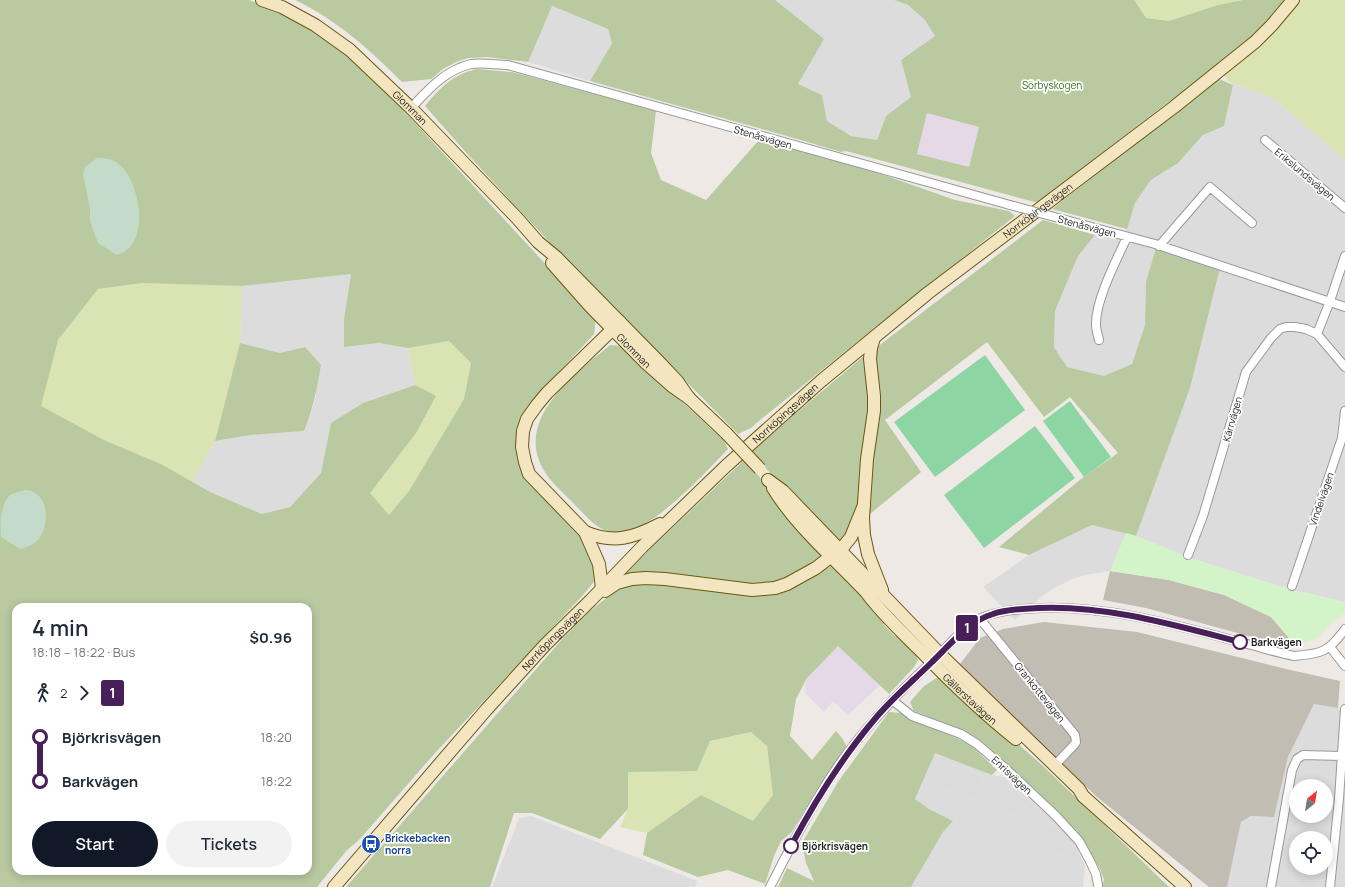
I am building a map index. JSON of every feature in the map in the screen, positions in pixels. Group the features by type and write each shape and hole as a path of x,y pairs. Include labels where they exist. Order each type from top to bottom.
{"main road":[{"name":"Glomman","path":"262,0 296,14 315,24 371,68 506,207 538,242 543,252 568,282 616,326 657,374 689,398 726,433 760,469 768,480 784,491 835,553"},
{"name":"Norrköpingsvägen","path":"334,887 486,710 545,645 591,600 670,518 709,481 776,420 928,292 1174,107 1255,42 1272,25 1293,0"},
{"path":"602,588 599,564 585,532 530,474 522,447 523,431 527,419 537,405 547,393 616,326"},
{"path":"874,338 870,359 874,411 867,459 864,535 868,554 880,586 890,602"},
{"path":"591,600 617,583 632,579 646,578 752,590 775,588 800,577 835,553 851,537 864,505"},
{"path":"585,532 597,537 608,539 625,538 641,534 670,518"},
{"name":"Gällerstavägen","path":"835,553 890,602 973,702 1044,763 1074,793 1083,796"},
{"name":"Gällerstavägen","path":"835,553 936,658 1079,789 1083,796 1185,887"}],"street":[{"name":"Stenåsvägen","path":"411,108 435,83 452,71 471,64 508,65 1159,246 1345,307"},
{"name":"Erikslundsvägen","path":"1265,140 1345,208"},
{"path":"1159,246 1210,187 1252,223"},
{"name":"Stenåsvägen","path":"1098,340 1096,325 1098,312 1106,284 1127,237"},
{"path":"1345,256 1330,302 1317,334 1345,367"},
{"name":"Kärrvägen","path":"1188,555 1209,496 1246,372 1271,338 1280,329 1286,326 1306,328 1317,334"},
{"name":"Vindelvägen","path":"1292,586 1342,438 1345,411"},
{"path":"770,887 809,812 827,782 875,719 892,700 968,627 980,619 994,613 1014,610 1055,608 1098,610 1133,615 1294,656 1319,652 1330,647 1345,629"},
{"name":"Grankottevägen","path":"980,619 1075,735 1076,742 1074,745 1054,766"},
{"path":"1330,647 1345,666"},
{"name":"Enrisvägen","path":"892,700 912,716 961,734 977,744 1005,768 1056,816 1079,841 1096,874 1098,886"},
{"path":"1330,887 1339,798 1345,709"},
{"path":"1271,887 1292,770 1296,759 1303,755 1342,756"}],"shaded area":[{"path":"775,0 894,0 908,5 925,20 935,36 901,60 911,97 886,116 877,140 851,136 827,121 822,95 798,84"},
{"path":"551,6 608,29 612,43 590,81 528,62"},
{"path":"1228,81 1273,98 1345,160 1345,602 1289,589 1190,558 1136,536 1190,388 1220,268 1146,282 1145,325 1132,364 1104,376 1067,367 1054,347 1055,311 1078,256 1095,235 1093,226 1125,233 1135,203 1151,180 1178,163 1203,135 1224,126 1233,85"},
{"path":"927,113 979,127 969,168 917,154"},
{"path":"351,274 344,319 344,347 379,343 408,348 415,385 363,403 332,423 321,473 290,507 262,514 210,492 192,482 215,441 250,435 304,431 316,396 305,347 280,353 240,343 242,286"},
{"path":"1092,525 1126,533 1110,571 1075,578 1058,586 1045,594 1015,620 983,587 1029,555"},
{"path":"1110,571 1169,580 1224,595 1271,617 1295,645 1285,646 1146,608 1103,600"},
{"path":"1044,622 1137,632 1340,681 1338,708 1314,704 1288,757 1274,817 1251,816 1241,822 1227,887 1209,887 1097,797 960,664 980,638 1003,629"},
{"path":"838,646 880,685 848,715 833,701 824,712 804,692 807,678"},
{"path":"1314,704 1345,709 1345,887 1227,887 1241,822 1251,816 1274,817 1288,757"},
{"path":"935,752 992,775 1004,777 1068,833 1085,865 1083,887 911,887 943,832 953,821 929,809 915,799"},
{"path":"949,764 981,778 974,797 941,785"},
{"path":"996,787 1033,802 1028,819 987,804"},
{"path":"531,816 697,881 695,887 492,887 519,818"},
{"path":"1043,824 1069,834 1078,850 1076,858 1038,843"}],"green space":[{"path":"0,0 249,0 281,12 311,28 348,55 407,114 596,319 594,334 533,400 521,428 519,461 576,530 593,555 597,576 583,595 435,753 359,840 347,850 317,887 0,887","holes":["351,274 344,319 344,347 379,343 408,348 449,341 471,363 464,399 409,491 389,515 370,493 416,433 436,396 415,385 363,403 331,423 321,473 290,507 262,514 210,492 161,464 104,440 41,406 58,340 98,289 142,283 242,286"]},
{"name":"Sörbyskogen","path":"295,0 775,0 824,39 798,84 822,95 827,121 851,136 877,140 886,116 911,97 901,60 935,36 925,20 908,5 894,0 1134,0 1146,18 1169,21 1218,5 1243,0 1284,0 1258,30 1228,58 1163,106 1038,203 846,151 841,152 590,81 612,43 608,29 552,6 528,62 487,57 468,58 443,69 431,79 402,82 378,58 352,36 310,8","holes":["927,113 979,127 969,167 917,154"]},
{"path":"1134,0 1244,0 1218,5 1169,21 1145,18"},
{"path":"1301,0 1345,0 1345,160 1273,98 1228,81 1224,75 1287,18"},
{"path":"477,69 511,72 524,75 656,111 651,153 661,180 706,200 759,140 821,156 881,174 955,200 1009,211 1015,216 751,428 738,434 618,313 501,190 425,106 436,93 454,78"},
{"path":"1219,79 1233,85 1224,126 1203,135 1178,163 1151,180 1135,203 1127,229 1052,209"},
{"path":"97,158 110,159 120,165 127,174 133,186 137,199 139,214 135,240 128,249 117,255 98,243 90,221 90,209 83,174 85,167"},
{"path":"1043,220 1095,235 1078,256 1055,311 1054,347 1067,367 1104,376 1132,364 1145,325 1146,282 1156,248 1220,268 1190,388 1136,536 1092,525 1029,555 999,547 1081,479 1118,453 1070,397 1044,417 987,342 885,420 921,472 864,519 872,351"},
{"path":"142,283 242,286 240,343 215,441 192,482 161,464 104,440 40,406 58,340 98,289"},
{"path":"449,341 471,363 464,399 409,491 389,515 369,493 436,397 415,385 408,348"},
{"path":"240,343 280,353 305,347 321,365 312,407 304,431 250,435 215,441"},
{"path":"610,345 622,346 724,441 728,449 695,483 653,519 640,527 619,532 605,530 588,519 547,475 540,463 536,445 538,428 544,411 555,396 568,381"},
{"path":"985,355 1025,410 935,477 894,422"},
{"path":"864,356 866,361 870,412 857,509 851,528 839,544 751,453"},
{"path":"1070,401 1111,457 1084,477 1043,421"},
{"path":"1035,426 1075,478 984,548 944,495"},
{"path":"743,461 758,475 793,521 825,554 822,559 786,579 763,585 623,575"},
{"path":"24,490 32,491 39,495 45,507 46,520 39,539 28,547 20,549 1,537 1,521 2,510 6,500 12,494"},
{"path":"1126,533 1190,558 1289,589 1345,602 1345,613 1334,621 1316,639 1295,645 1271,617 1224,595 1169,580 1110,571"},
{"path":"832,566 841,571 887,621 883,624 895,636 899,633 915,650 918,660 914,667 889,694 838,646 807,678 796,699 790,736 812,760 836,731 847,747 791,833 781,841 774,856 765,884 728,870 698,877 643,855 647,833 701,795 753,821 773,795 767,746 751,732 710,741 697,771 628,772 628,809 600,839 532,813 514,813 490,887 346,887 565,636 588,613 611,594 623,588 636,585 660,584 750,595 776,594 826,567"},
{"path":"938,677 946,680 1043,766 1169,887 1102,887 1104,880 1101,871 1077,831 982,742 962,730 914,711 910,702 924,686"},
{"path":"889,712 901,713 913,721 950,735 971,745 997,770 992,775 935,753 915,799 929,809 953,821 943,832 911,887 778,887 787,868 814,881 806,863 802,843 838,782"},
{"path":"751,732 767,746 773,795 753,821 701,795 647,833 620,827 628,809 627,772 697,771 710,741"}],"bus line":[{"name":"1","path":"791,846 827,782 875,719 892,700 952,642 968,627 980,619 994,613 1014,610 1078,608 1133,615 1240,642"}],"place":[{"name":"Barkvägen","path":"1240,642"},
{"name":"Brickebacken norra","path":"371,844"},
{"name":"Björkrisvägen","path":"791,846"}]}
